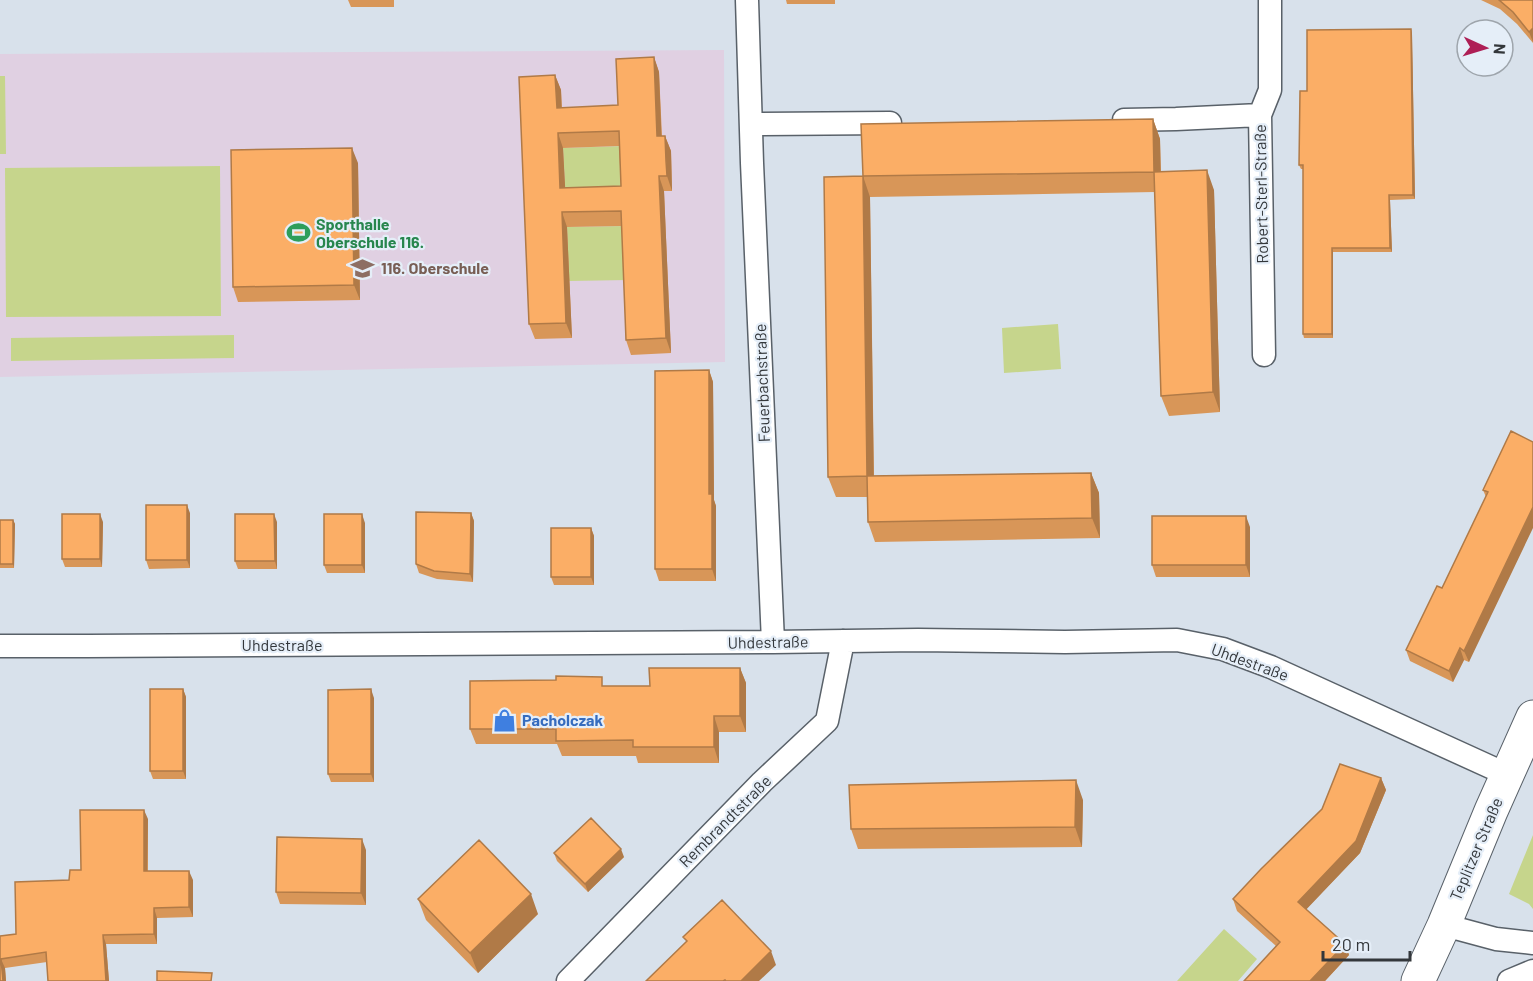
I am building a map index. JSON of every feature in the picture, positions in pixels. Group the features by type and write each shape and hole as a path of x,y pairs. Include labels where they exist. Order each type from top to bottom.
{"main road":[{"name":"Teplitzer Straße","path":"1418,981 1533,717"}],"street":[{"name":"Feuerbachstraße","path":"747,0 773,642"},
{"name":"Robert-Sterl-Straße","path":"1264,355 1260,115 1270,90 1270,0"},
{"path":"1106,120 1260,115"},
{"path":"751,124 908,123"},
{"name":"Uhdestraße","path":"0,645 1177,640 1223,649 1271,667 1508,775"},
{"name":"Rembrandtstraße","path":"568,981 762,782 827,721 843,641"},
{"path":"1444,925 1496,939 1533,943"},
{"path":"1509,981 1533,971"}],"shaded area":[{"name":"116. Oberschule","path":"724,50 725,362 0,377 0,54"}],"green space":[{"path":"0,76 5,76 6,154 0,154"},
{"path":"624,146 626,201 566,203 563,148"},
{"path":"220,166 221,316 6,317 5,168"},
{"path":"627,226 628,280 569,281 567,227"},
{"path":"1058,324 1061,369 1004,373 1002,328"},
{"path":"234,335 234,358 11,361 11,338"},
{"path":"1533,835 1533,909 1529,904 1509,894"},
{"path":"1224,929 1257,959 1238,981 1177,981"}],"building":[{"path":"1499,0 1533,0 1533,28 1529,32 1513,12"},
{"path":"1411,29 1413,195 1389,195 1390,248 1332,248 1332,334 1303,334 1303,165 1299,165 1300,91 1307,91 1307,30"},
{"path":"654,57 657,136 665,136 667,176 659,176 666,338 626,340 621,211 562,212 566,323 529,324 519,77 555,75 557,108 618,105 616,59","holes":["619,131 621,186 560,188 558,133"]},
{"path":"1153,119 1154,172 863,176 861,124"},
{"name":"Sporthalle Oberschule 116.","path":"352,148 354,285 233,287 231,150"},
{"path":"1207,170 1213,392 1161,396 1154,172"},
{"path":"863,176 867,476 828,477 824,177"},
{"path":"709,370 709,494 712,494 712,569 655,569 655,371"},
{"path":"1511,431 1533,442 1533,507 1464,651 1460,648 1449,671 1406,650 1437,586 1442,588 1488,492 1483,490"},
{"path":"1091,473 1092,518 868,522 867,476"},
{"path":"146,505 187,505 187,560 146,560"},
{"path":"416,512 471,513 470,574 434,571 416,564"},
{"path":"62,514 100,514 100,559 62,559"},
{"path":"235,514 274,514 275,561 235,561"},
{"path":"324,514 362,514 362,565 324,565"},
{"path":"1152,516 1246,516 1246,565 1152,565"},
{"path":"0,520 13,520 13,564 0,564"},
{"path":"551,528 591,528 591,577 551,577"},
{"path":"649,668 740,668 740,716 714,716 714,747 633,747 633,740 556,741 556,729 470,729 470,681 556,680 556,676 602,677 602,686 650,686"},
{"path":"150,689 183,689 183,771 150,771"},
{"path":"371,689 371,774 328,774 328,690"},
{"path":"1340,764 1381,778 1356,841 1298,902 1345,944 1310,981 1244,981 1280,942 1233,899 1322,809"},
{"path":"1076,780 1075,827 851,829 849,785"},
{"path":"80,810 144,810 144,871 189,871 189,907 154,908 154,934 103,935 106,981 48,981 46,952 1,959 3,981 0,981 0,936 16,934 15,882 69,880 70,870 81,870"},
{"path":"591,818 621,849 585,884 554,853"},
{"path":"277,837 362,839 361,893 276,892"},
{"path":"479,840 531,894 470,953 418,899"},
{"path":"722,900 771,951 741,981 646,981 687,941 683,937"},
{"path":"157,971 212,973 211,981 157,981"}],"place":[{"name":"Sporthalle Oberschule 116.","path":"298,233"},
{"name":"116. Oberschule","path":"363,268"},
{"name":"Pacholczak","path":"504,720"}]}
